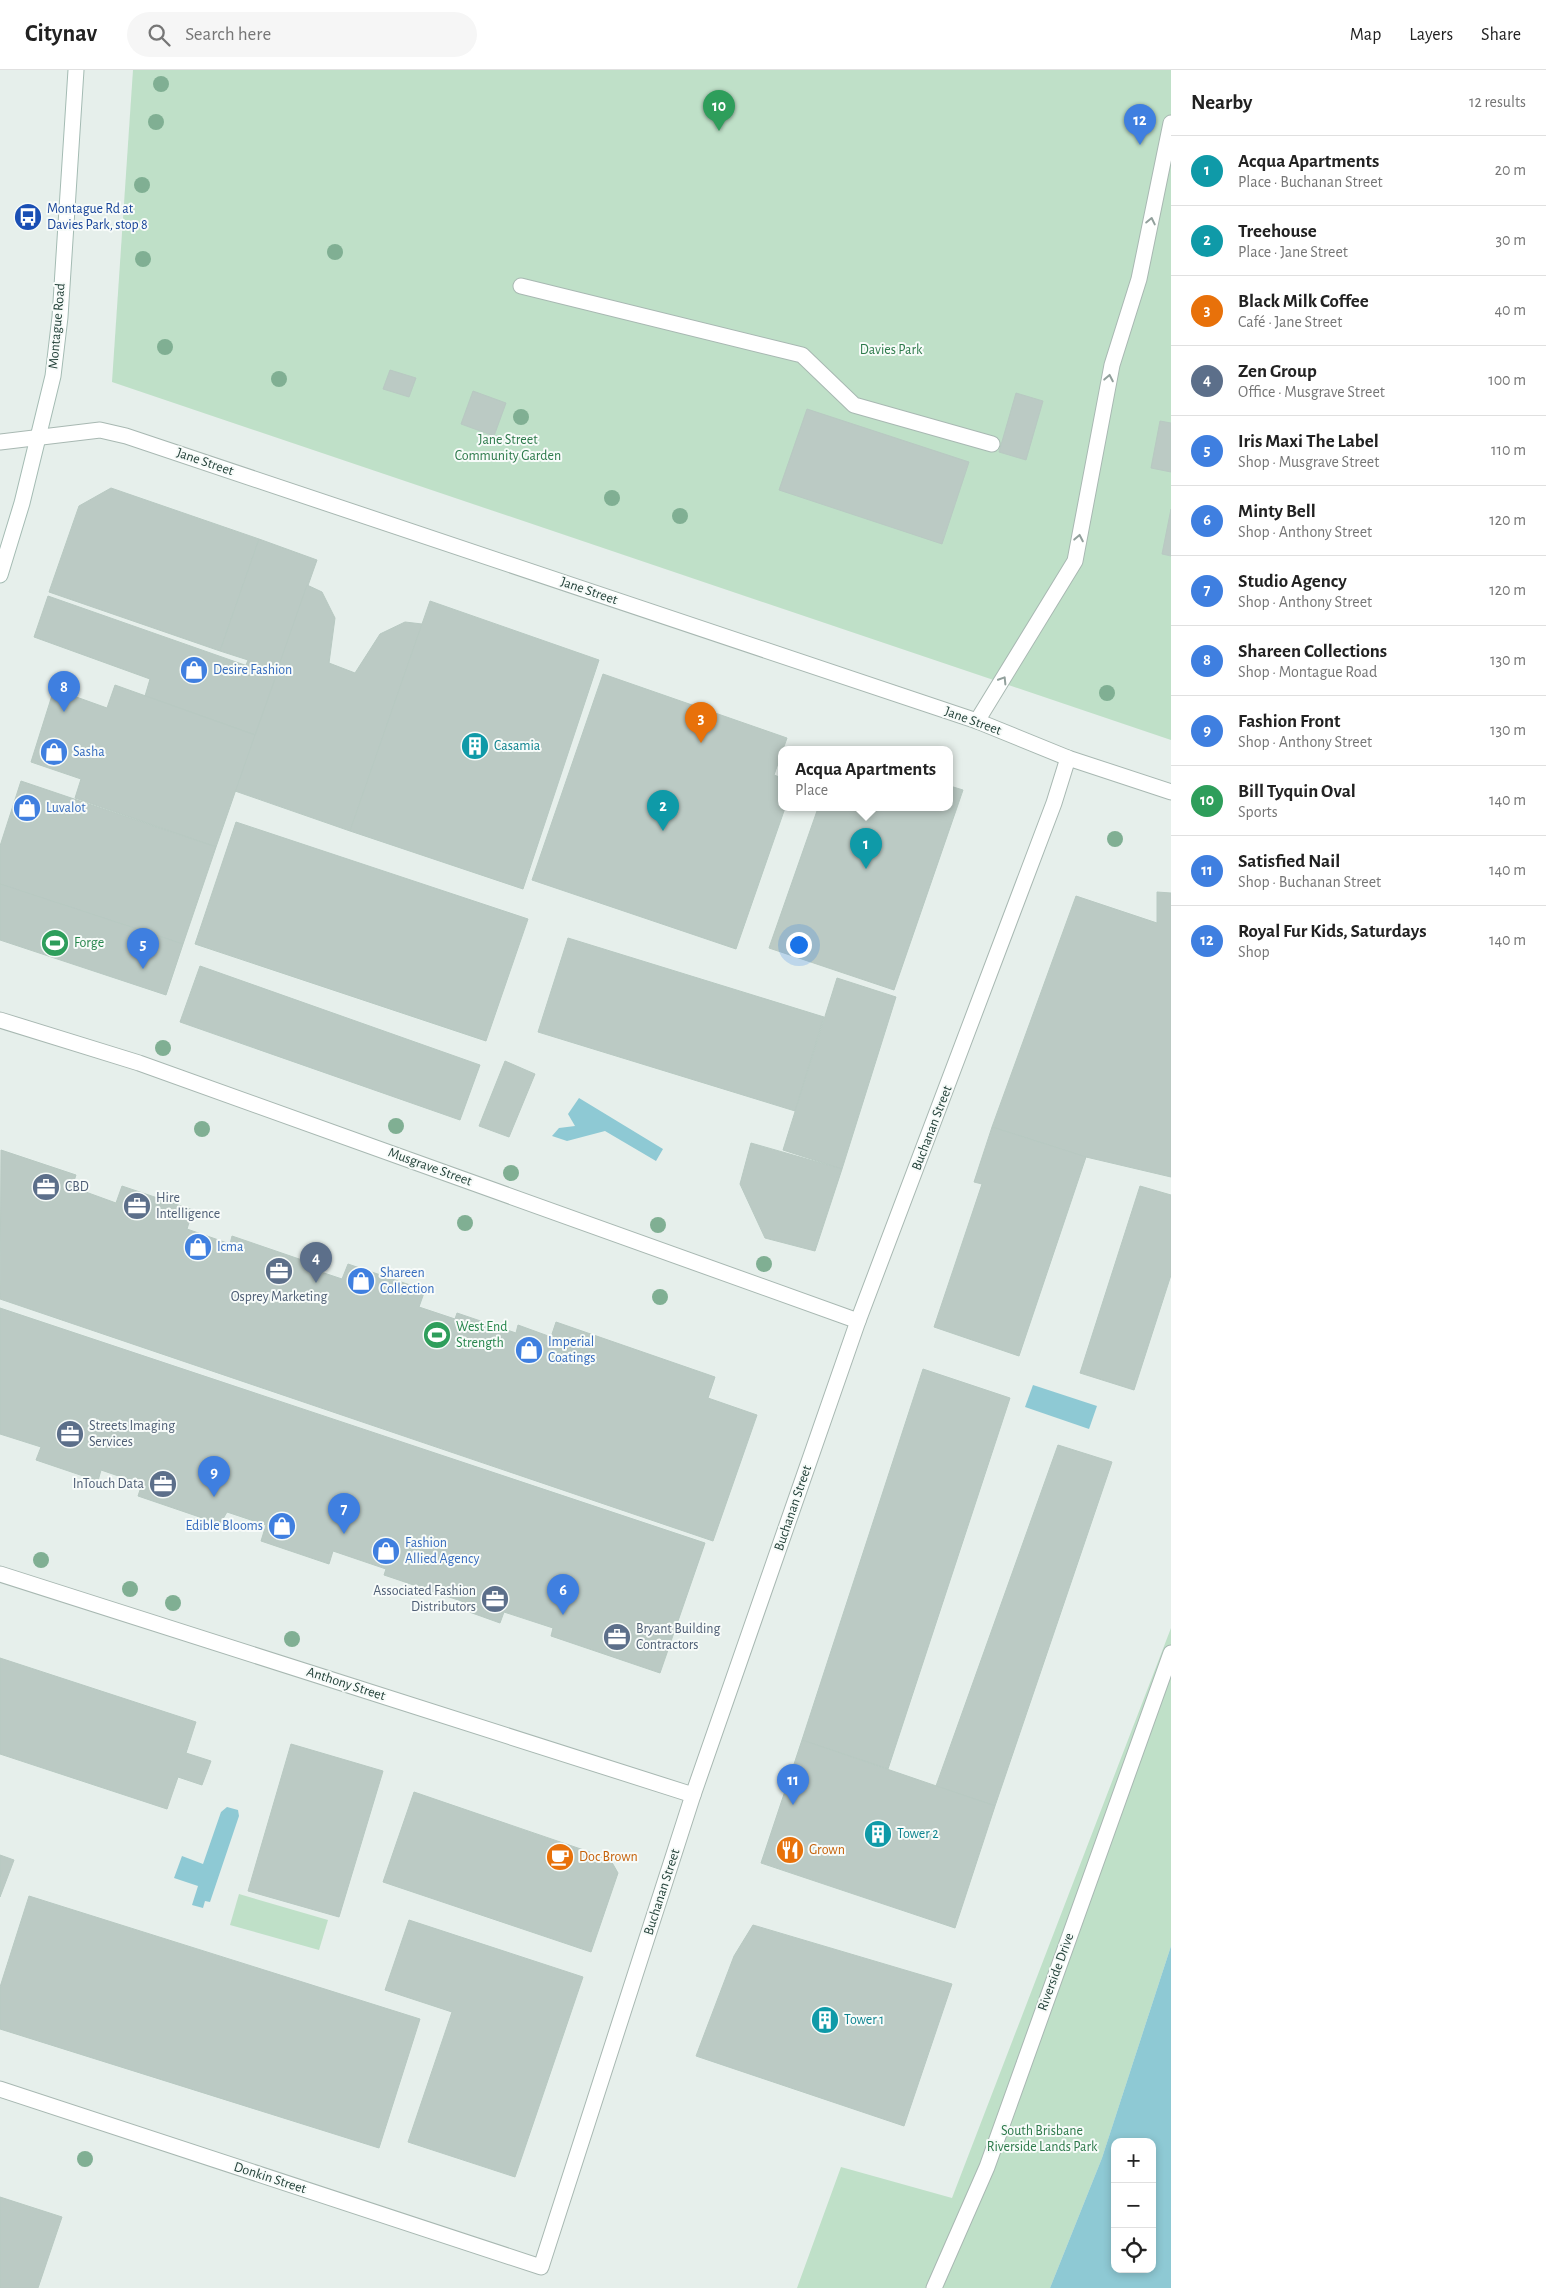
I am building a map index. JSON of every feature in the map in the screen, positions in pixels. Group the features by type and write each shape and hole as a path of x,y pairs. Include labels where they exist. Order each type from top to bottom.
{"street":[{"name":"Montague Road","path":"0,575 13,537 53,376 60,317 76,70"},
{"path":"976,721 1075,561 1112,365 1139,279 1171,123"},
{"path":"521,286 802,355 854,405 992,444"},
{"name":"Jane Street","path":"0,442 100,430 126,436 976,721 1068,758 1171,792"},
{"name":"Buchanan Street","path":"541,2267 692,1795 858,1321 1054,803 1068,758"},
{"name":"Musgrave Street","path":"0,1020 139,1063 858,1321"},
{"name":"Anthony Street","path":"0,1574 692,1795"},
{"name":"Riverside Drive","path":"934,2288 986,2167 1171,1653"},
{"name":"Donkin Street","path":"0,2089 541,2267"}],"green space":[{"name":"Davies Park","path":"133,70 1171,70 1171,740 112,382"},
{"name":"South Brisbane Riverside Lands Park","path":"1171,1628 1171,1946 1102,2158 1050,2288 797,2288 841,2167 952,2198"},
{"path":"239,1894 328,1920 319,1950 230,1925"}],"water":[{"path":"579,1098 663,1149 656,1161 605,1131 567,1141 552,1136 559,1128 575,1126 568,1114"},
{"path":"1033,1385 1097,1406 1089,1429 1025,1407"},
{"path":"227,1807 238,1810 239,1816 210,1902 205,1901 203,1908 192,1905 198,1886 174,1878 182,1856 203,1864 221,1812"},
{"path":"1171,1946 1171,2288 1050,2288 1102,2158"}],"building":[{"path":"390,370 416,378 409,397 383,389"},
{"path":"473,391 506,403 494,436 461,424"},
{"path":"1016,393 1043,401 1026,460 999,452"},
{"path":"807,409 969,462 942,544 779,490"},
{"path":"1160,421 1171,423 1171,472 1151,468"},
{"path":"111,488 259,539 220,651 49,592 79,506"},
{"path":"1171,509 1171,556 1162,554"},
{"path":"259,539 317,560 276,676 246,665 248,660 220,651"},
{"path":"307,585 322,592 335,618 329,663 355,673 380,634 405,622 422,624 350,831 235,791"},
{"name":"Desire Fashion","path":"48,596 276,676 255,735 145,696 150,679 34,637"},
{"name":"Casamia","path":"430,601 599,660 523,889 350,831"},
{"path":"603,674 787,738 784,746 778,746 778,764 774,775 778,776 778,811 784,811 736,949 532,880"},
{"path":"115,685 255,735 216,847 75,798 81,779 31,762 54,689 107,708"},
{"path":"21,781 216,847 183,944 0,884 0,846"},
{"path":"953,787 963,790 894,990 769,948 817,811 953,811"},
{"path":"236,822 528,919 486,1041 195,944"},
{"path":"0,884 183,944 166,995 0,940"},
{"path":"1157,892 1171,893 1171,1177 1086,1157 992,1127 1076,896 1157,923"},
{"path":"568,938 824,1017 795,1111 538,1032"},
{"path":"200,966 480,1065 460,1120 180,1022"},
{"path":"837,978 896,997 842,1169 783,1150"},
{"path":"505,1061 535,1074 509,1137 479,1126"},
{"path":"992,1127 1086,1157 1019,1356 934,1327 982,1184 974,1182"},
{"path":"751,1143 842,1169 815,1251 765,1238 740,1184"},
{"path":"1,1150 76,1175 72,1187 116,1203 122,1186 193,1210 187,1229 230,1244 232,1236 305,1261 303,1266 342,1279 348,1264 425,1290 419,1307 455,1319 457,1313 516,1333 518,1325 551,1337 556,1322 715,1377 708,1398 757,1415 713,1541 0,1299"},
{"path":"1140,1186 1171,1195 1171,1275 1134,1390 1080,1373"},
{"path":"0,1308 705,1543 660,1673 551,1636 553,1628 504,1612 500,1623 461,1609 464,1602 384,1575 386,1569 333,1551 329,1564 261,1541 266,1525 227,1512 220,1524 138,1496 142,1484 101,1470 98,1481 36,1460 41,1447 0,1434"},
{"path":"923,1369 1010,1398 888,1769 802,1740"},
{"path":"1058,1445 1112,1462 995,1806 936,1786"},
{"path":"0,1658 196,1722 186,1753 211,1761 202,1785 178,1777 167,1809 0,1754"},
{"name":"Tower 2","path":"802,1740 995,1806 955,1928 761,1863"},
{"path":"291,1744 383,1771 339,1917 248,1891"},
{"path":"414,1792 610,1859 618,1873 591,1952 383,1882"},
{"path":"0,1855 14,1860 0,1897"},
{"path":"29,1896 420,2019 379,2148 0,2029 0,1987"},
{"path":"409,1920 583,1977 515,2177 408,2142 452,2012 385,1990"},
{"name":"Tower 1","path":"753,1925 952,1984 904,2126 696,2056 734,1956"},
{"path":"0,2197 62,2217 38,2288 0,2288"}],"place":[{"name":"Bill Tyquin Oval","path":"719,131"},
{"name":"Royal Fur Kids, Saturdays","path":"1140,145"},
{"name":"Montague Rd at Davies Park, stop 8","path":"28,217"},
{"name":"Desire Fashion","path":"194,670"},
{"name":"Shareen Collections","path":"64,712"},
{"name":"Black Milk Coffee","path":"701,743"},
{"name":"Casamia","path":"475,746"},
{"name":"Sasha","path":"54,752"},
{"name":"Luvalot","path":"27,808"},
{"name":"Treehouse","path":"663,831"},
{"name":"Acqua Apartments","path":"866,869"},
{"name":"Forge","path":"55,943"},
{"name":"Iris Maxi The Label","path":"143,969"},
{"name":"CBD","path":"46,1187"},
{"name":"Hire Intelligence","path":"137,1206"},
{"name":"Icma","path":"198,1247"},
{"name":"Osprey Marketing","path":"279,1271"},
{"name":"Shareen Collection","path":"361,1281"},
{"name":"Zen Group","path":"316,1283"},
{"name":"West End Strength","path":"437,1335"},
{"name":"Imperial Coatings","path":"529,1350"},
{"name":"Streets Imaging Services","path":"70,1434"},
{"name":"InTouch Data","path":"163,1484"},
{"name":"Fashion Front","path":"214,1497"},
{"name":"Edible Blooms","path":"282,1526"},
{"name":"Studio Agency","path":"344,1534"},
{"name":"Fashion Allied Agency","path":"386,1551"},
{"name":"Associated Fashion Distributors","path":"495,1599"},
{"name":"Minty Bell","path":"563,1615"},
{"name":"Bryant Building Contractors","path":"617,1637"},
{"name":"Satisfied Nail","path":"793,1805"},
{"name":"Tower 2","path":"878,1834"},
{"name":"Grown","path":"790,1850"},
{"name":"Doc Brown","path":"560,1857"},
{"name":"Tower 1","path":"825,2020"}],"park label":[{"name":"Jane Street Community Garden","path":"508,448"}]}
